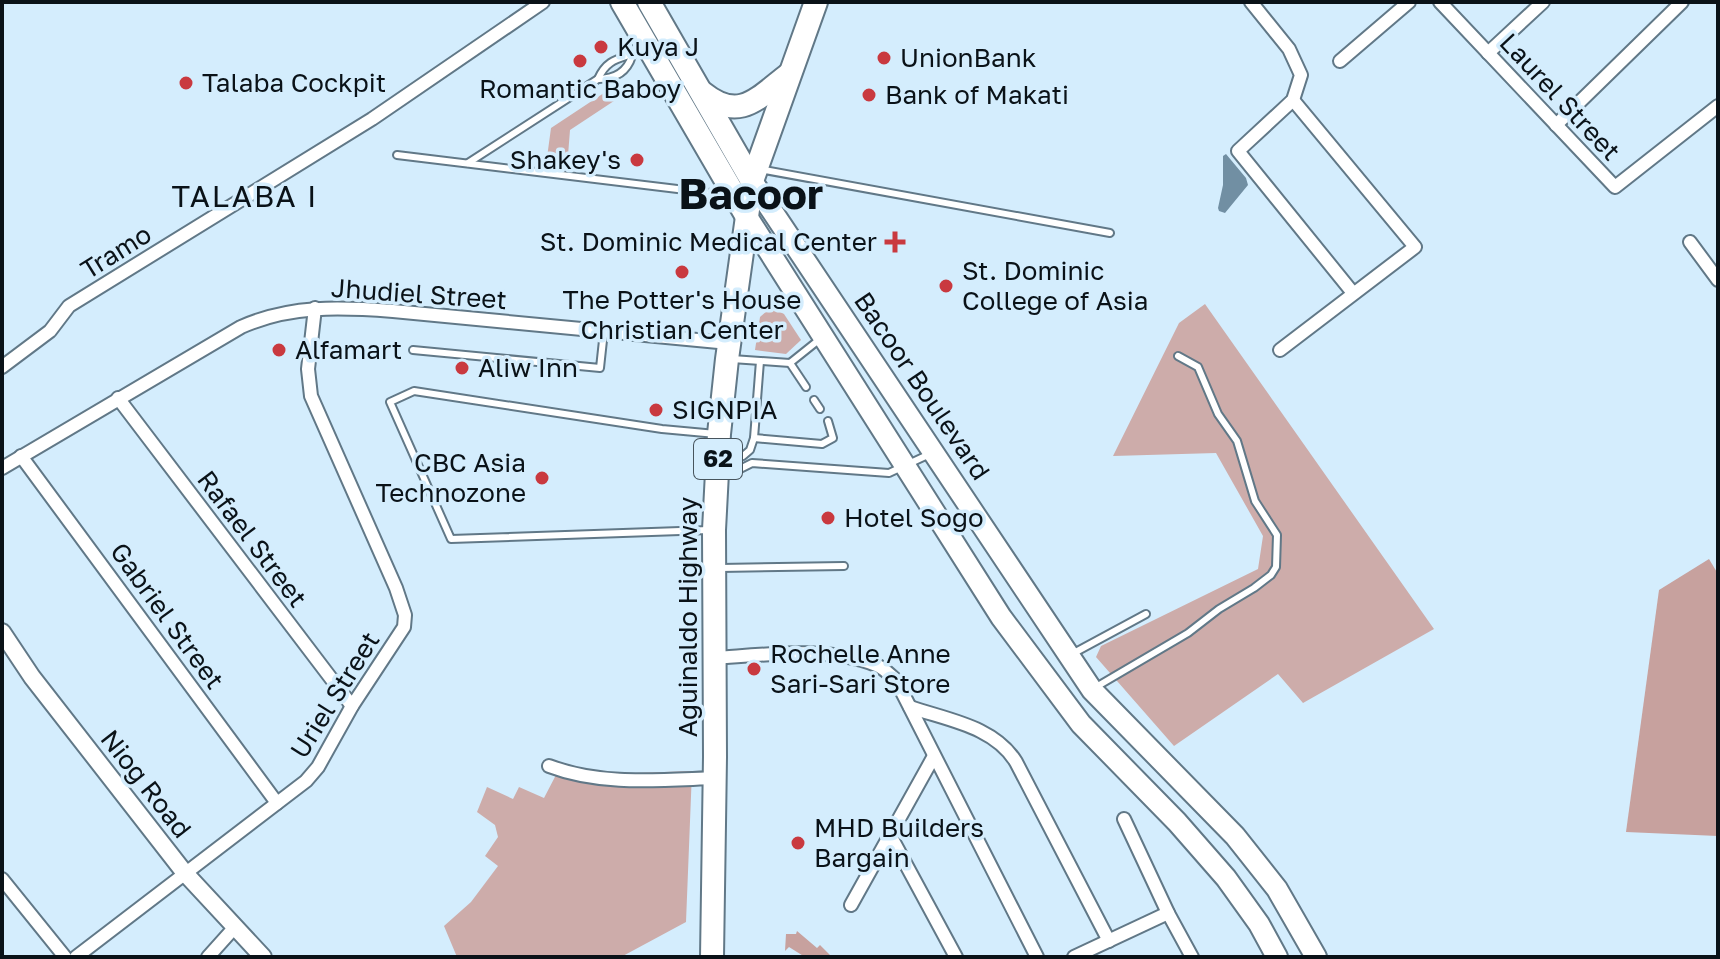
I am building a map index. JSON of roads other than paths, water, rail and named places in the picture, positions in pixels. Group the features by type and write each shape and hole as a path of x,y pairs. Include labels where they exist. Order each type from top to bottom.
{"highway":[{"path":"622,2 640,51 740,206"},
{"path":"649,2 698,88 754,174"},
{"name":"Aguinaldo Highway","path":"712,957 714,530 740,206 816,2"},
{"path":"698,88 718,104 731,108 758,98 788,75"}],"main road":[{"name":"Bacoor Boulevard","path":"754,174 1092,690 1243,845 1277,889 1316,957"},
{"path":"740,206 985,592 1081,724 1177,822 1226,878 1259,924 1277,957"},
{"path":"985,592 1014,571"}],"street":[{"name":"Tramo","path":"2,367 50,331 69,306 372,119 543,2"},
{"path":"1251,2 1296,62 1301,75 1293,100 1238,151 1353,293"},
{"path":"1340,61 1409,2"},
{"name":"Laurel Street","path":"1440,2 1615,187 1713,111"},
{"path":"1488,53 1543,2"},
{"path":"1556,125 1682,2"},
{"path":"1280,350 1415,247 1293,100"},
{"path":"1713,111 1718,126"},
{"path":"1690,242 1718,280"},
{"name":"Jhudiel Street","path":"2,468 241,327 278,313 315,308 393,311 604,331 728,351"},
{"name":"Uriel Street","path":"76,957 306,781 318,767 352,706 404,627 405,615 396,588 311,396 308,369 315,308"},
{"name":"Rafael Street","path":"118,398 352,706"},
{"name":"Gabriel Street","path":"21,456 277,803"},
{"name":"Niog Road","path":"2,632 32,677 184,872 263,957"},
{"path":"714,658 817,654 860,659 880,666 896,680 1037,957"},
{"path":"910,707 983,731 1005,747 1016,762 1109,941"},
{"path":"851,905 934,756"},
{"path":"549,766 573,776 605,780 715,778"},
{"path":"1124,819 1192,957"},
{"path":"890,835 956,957"},
{"path":"2,879 65,957"},
{"path":"1074,957 1168,913"},
{"path":"208,957 234,928"}],"lane":[{"path":"468,164 598,79 611,79 628,68 640,51"},
{"path":"598,79 603,67 620,56 640,51"},
{"path":"397,155 740,206"},
{"path":"754,174 1110,233"},
{"path":"413,350 600,368 604,331"},
{"path":"728,351 760,361 790,363 822,337"},
{"path":"1092,690 1188,633 1254,588 1276,567 1277,535 1255,501 1237,441 1218,414 1198,367 1178,356"},
{"path":"743,456 750,450 754,438 760,361"},
{"path":"790,363 806,387"},
{"path":"714,530 451,539 390,402 414,391 662,429 718,452 742,468 752,463 889,473 935,452"},
{"path":"814,400 820,409"},
{"path":"754,438 822,444 833,438 828,421"},
{"path":"718,452 743,456 752,463"},
{"path":"714,568 844,566"},
{"path":"1069,656 1146,614"}],"water":[{"path":"1226,154 1246,178 1248,185 1225,213 1218,208 1223,185 1223,156"}],"place":[{"name":"Kuya J","path":"601,47"},
{"name":"UnionBank","path":"884,58"},
{"name":"Romantic Baboy","path":"580,61"},
{"name":"Talaba Cockpit","path":"186,83"},
{"name":"Bank of Makati","path":"869,95"},
{"name":"Shakey's","path":"637,160"},
{"name":"St. Dominic Medical Center","path":"895,242"},
{"name":"The Potter's House Christian Center","path":"682,272"},
{"name":"St. Dominic College of Asia","path":"946,286"},
{"name":"Alfamart","path":"279,350"},
{"name":"Aliw Inn","path":"462,368"},
{"name":"SIGNPIA","path":"656,410"},
{"name":"CBC Asia Technozone","path":"542,478"},
{"name":"Hotel Sogo","path":"828,518"},
{"name":"Rochelle Anne Sari-Sari Store","path":"754,669"},
{"name":"MHD Builders Bargain","path":"798,843"}],"district":[{"name":"Bacoor","path":"751,194"},
{"name":"TALABA I","path":"245,197"}]}
